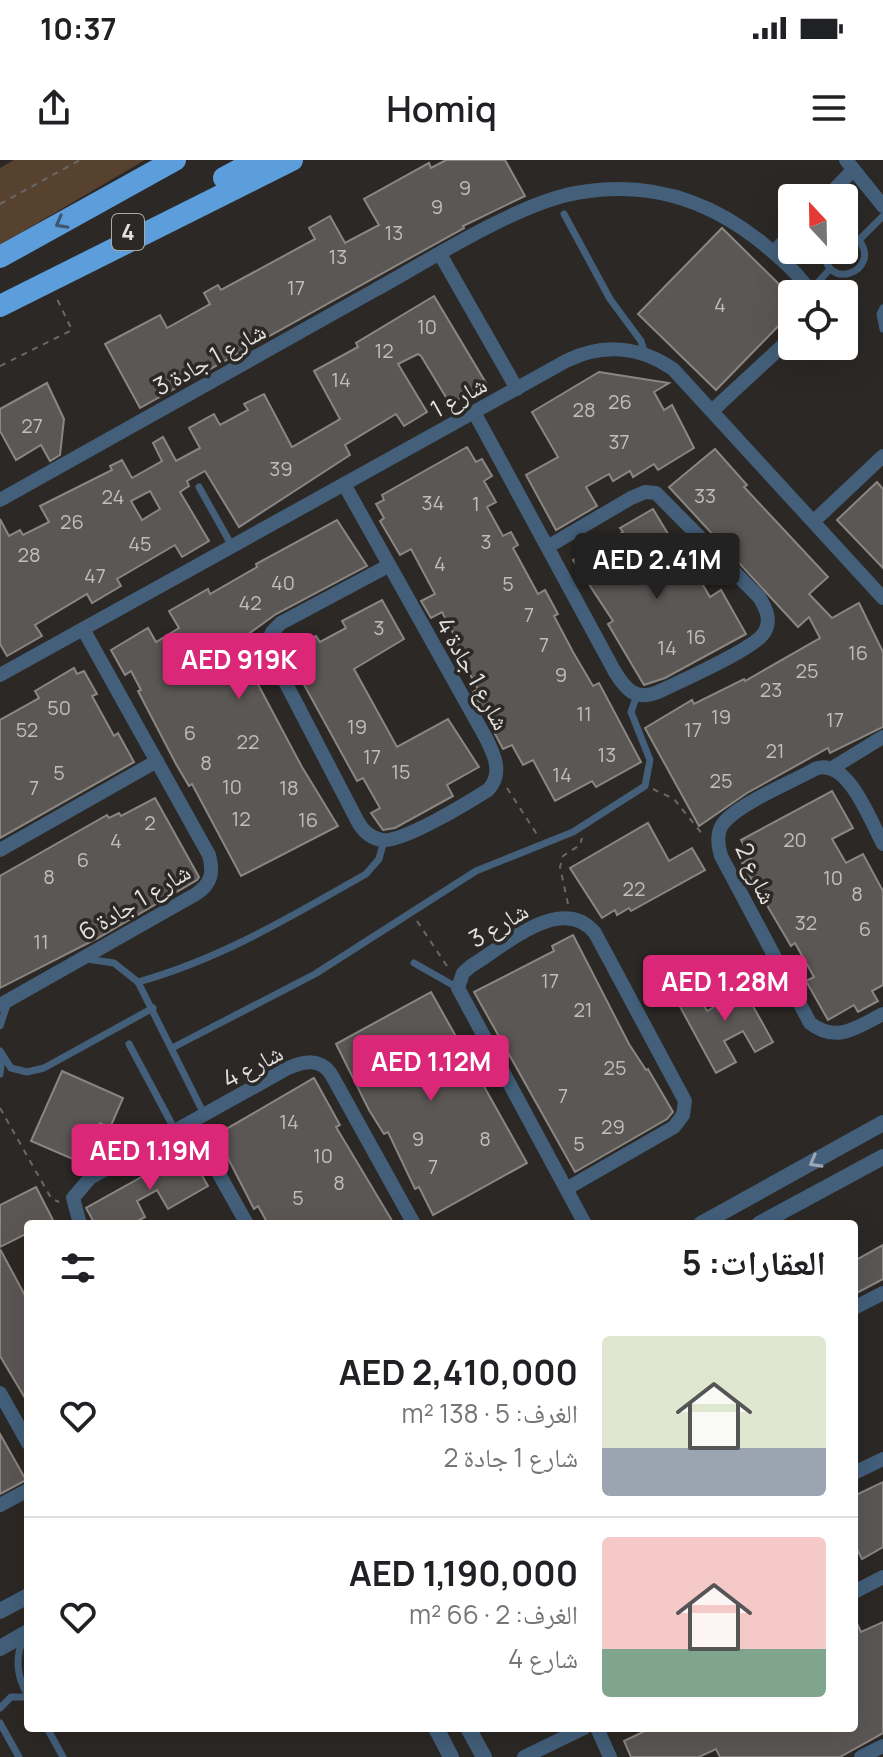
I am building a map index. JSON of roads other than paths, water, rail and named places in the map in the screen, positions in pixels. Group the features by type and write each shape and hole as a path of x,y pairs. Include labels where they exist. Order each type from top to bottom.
{"highway":[{"path":"122,189 169,160"},
{"name":"4","path":"0,257 175,160"},
{"name":"4","path":"0,305 257,160"},
{"path":"0,305 292,160"}],"street":[{"path":"836,184 850,165 883,206"},
{"name":"شارع 1 جادة 3","path":"0,500 440,254 527,210 572,193 611,188 661,191 698,202 731,218 774,252 799,280"},
{"path":"774,252 778,248"},
{"path":"440,254 517,389"},
{"name":"شارع 1","path":"0,675 583,353 611,349 645,354 673,369 883,598"},
{"path":"713,410 778,350"},
{"path":"474,412 627,689 637,695 658,692 760,638 768,622 761,600 653,492 631,498 549,546"},
{"path":"814,521 883,456"},
{"name":"شارع 1 جادة 4","path":"344,484 486,738 497,773 492,785 480,795 404,834 384,840"},
{"path":"384,840 366,833 358,822 267,647 272,632 281,623 388,566"},
{"name":"شارع 1 جادة 6","path":"4,1003 196,894 210,880 209,855 83,629"},
{"name":"شارع 2","path":"883,737 834,767 815,769 738,812 722,826 718,844 721,856 810,1023 826,1033 842,1034 883,1014"},
{"path":"0,850 157,761"},
{"path":"834,767 843,773 883,844"},
{"name":"شارع 3","path":"458,985 471,966 544,922 570,917 585,922 595,933 685,1101 683,1115 674,1127 566,1189"},
{"path":"458,985 583,1220"},
{"name":"شارع 4","path":"77,1218 76,1190 90,1178 294,1066 311,1062 322,1065 331,1074 412,1220"},
{"path":"708,1220 883,1123"},
{"path":"191,1124 245,1220"},
{"path":"765,1220 883,1157"},
{"path":"782,1181 776,1190 779,1201 786,1205 797,1203"},
{"path":"738,1204 747,1203 754,1207 757,1220"},
{"path":"858,1306 883,1293"},
{"path":"0,1393 24,1436"},
{"path":"858,1471 883,1459"},
{"path":"0,1505 24,1492"},
{"path":"858,1590 883,1577"},
{"path":"0,1611 24,1598"},
{"path":"0,1648 24,1635"},
{"path":"438,1732 451,1757"},
{"path":"470,1732 484,1757"},
{"path":"524,1757 576,1732"},
{"path":"599,1732 610,1757"},
{"path":"861,1757 883,1746"}],"lane":[{"path":"564,214 610,299 641,341 645,354"},
{"path":"829,264 830,269 841,275 858,272 866,256 859,240 883,216"},
{"path":"821,280 830,269"},
{"path":"883,308 880,314 883,329"},
{"path":"199,487 232,546"},
{"path":"172,1048 311,976 476,871 579,828 645,786 650,760 631,712 637,695"},
{"path":"138,982 195,964 251,940 366,874 379,859 384,840"},
{"path":"81,959 114,963 138,982 205,1116"},
{"path":"414,963 458,985"},
{"path":"0,1026 4,1003"},
{"path":"1,1053 18,1071 44,1068 153,1008"},
{"path":"129,1044 176,1131"},
{"path":"0,1074 1,1053"},
{"path":"24,1643 18,1662 24,1688"},
{"path":"0,1708 11,1697 24,1696"},
{"path":"0,1723 19,1757"},
{"path":"49,1732 63,1757"}]}
